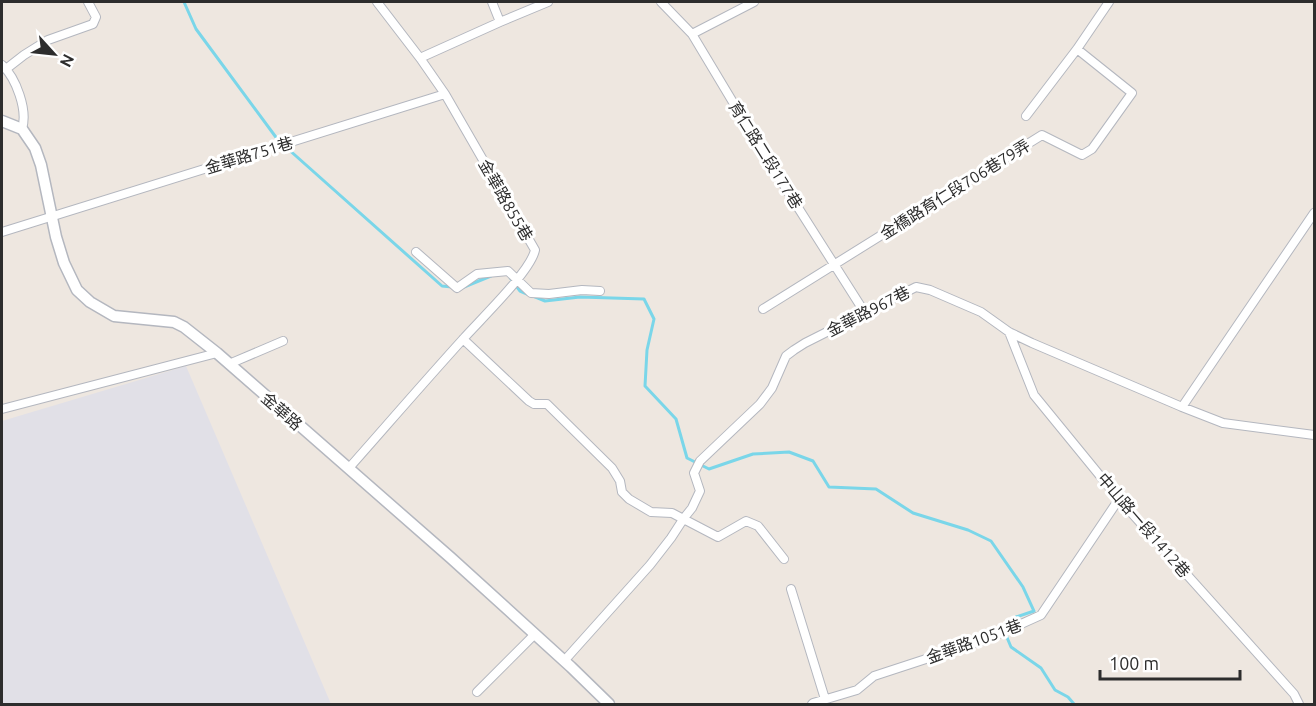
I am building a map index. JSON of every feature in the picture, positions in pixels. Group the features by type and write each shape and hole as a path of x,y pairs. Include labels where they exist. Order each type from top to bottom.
{"street":[{"path":"2,122 22,129 24,122 19,90 4,67 48,40 93,24 96,17 88,2"},
{"name":"金華路855巷","path":"349,468 514,283 534,257 535,250 445,94 377,2"},
{"path":"492,2 500,22"},
{"path":"420,58 548,2"},
{"name":"育仁路二段177巷","path":"661,2 692,34 764,154 865,313"},
{"path":"692,34 754,2"},
{"path":"1026,116 1109,2"},
{"name":"金橋路育仁段706巷79弄","path":"763,309 1042,135 1083,155 1092,149 1132,93 1077,49"},
{"name":"金華路751巷","path":"2,232 445,94"},
{"name":"金華路","path":"22,129 41,165 56,237 76,290 90,302 114,316 174,322 184,327 217,353 451,558 609,705"},
{"path":"1182,407 1314,213"},
{"path":"416,252 457,288 477,274 508,271 514,283 531,293 600,291"},
{"name":"金華路967巷","path":"564,661 650,565 671,538 692,508 700,491 694,473 700,461 760,404 769,393 786,356 805,343 916,287 930,290 981,312 1009,332 1223,423 1314,435"},
{"name":"中山路一段1412巷","path":"1009,332 1034,395 1119,499 1294,694 1299,705"},
{"path":"463,339 529,401 534,404 547,404 566,422 612,468 620,481 622,492 629,499 651,512 672,513 684,518 718,537 746,520 758,526 784,559"},
{"path":"229,364 283,341"},
{"path":"2,409 217,353"},
{"name":"金華路1051巷","path":"812,705 856,690 874,676 990,638 1041,615 1119,499"},
{"path":"791,589 825,699"},
{"path":"477,692 535,634"}],"shaded area":[{"path":"186,366 331,704 2,704 2,421"}],"waterway":[{"path":"184,2 196,29 278,140 442,286 452,287"},
{"path":"464,287 491,276"},
{"path":"509,276 520,291 527,294"},
{"path":"533,296 545,301 580,297 644,299 654,319 647,350 645,386 676,419 687,458 709,469 753,454 789,452 813,461 829,487 876,489 913,513 968,530 991,541 1023,587 1034,611 1016,617 1003,628 1011,647 1041,668 1055,690 1068,697 1074,704"}]}
